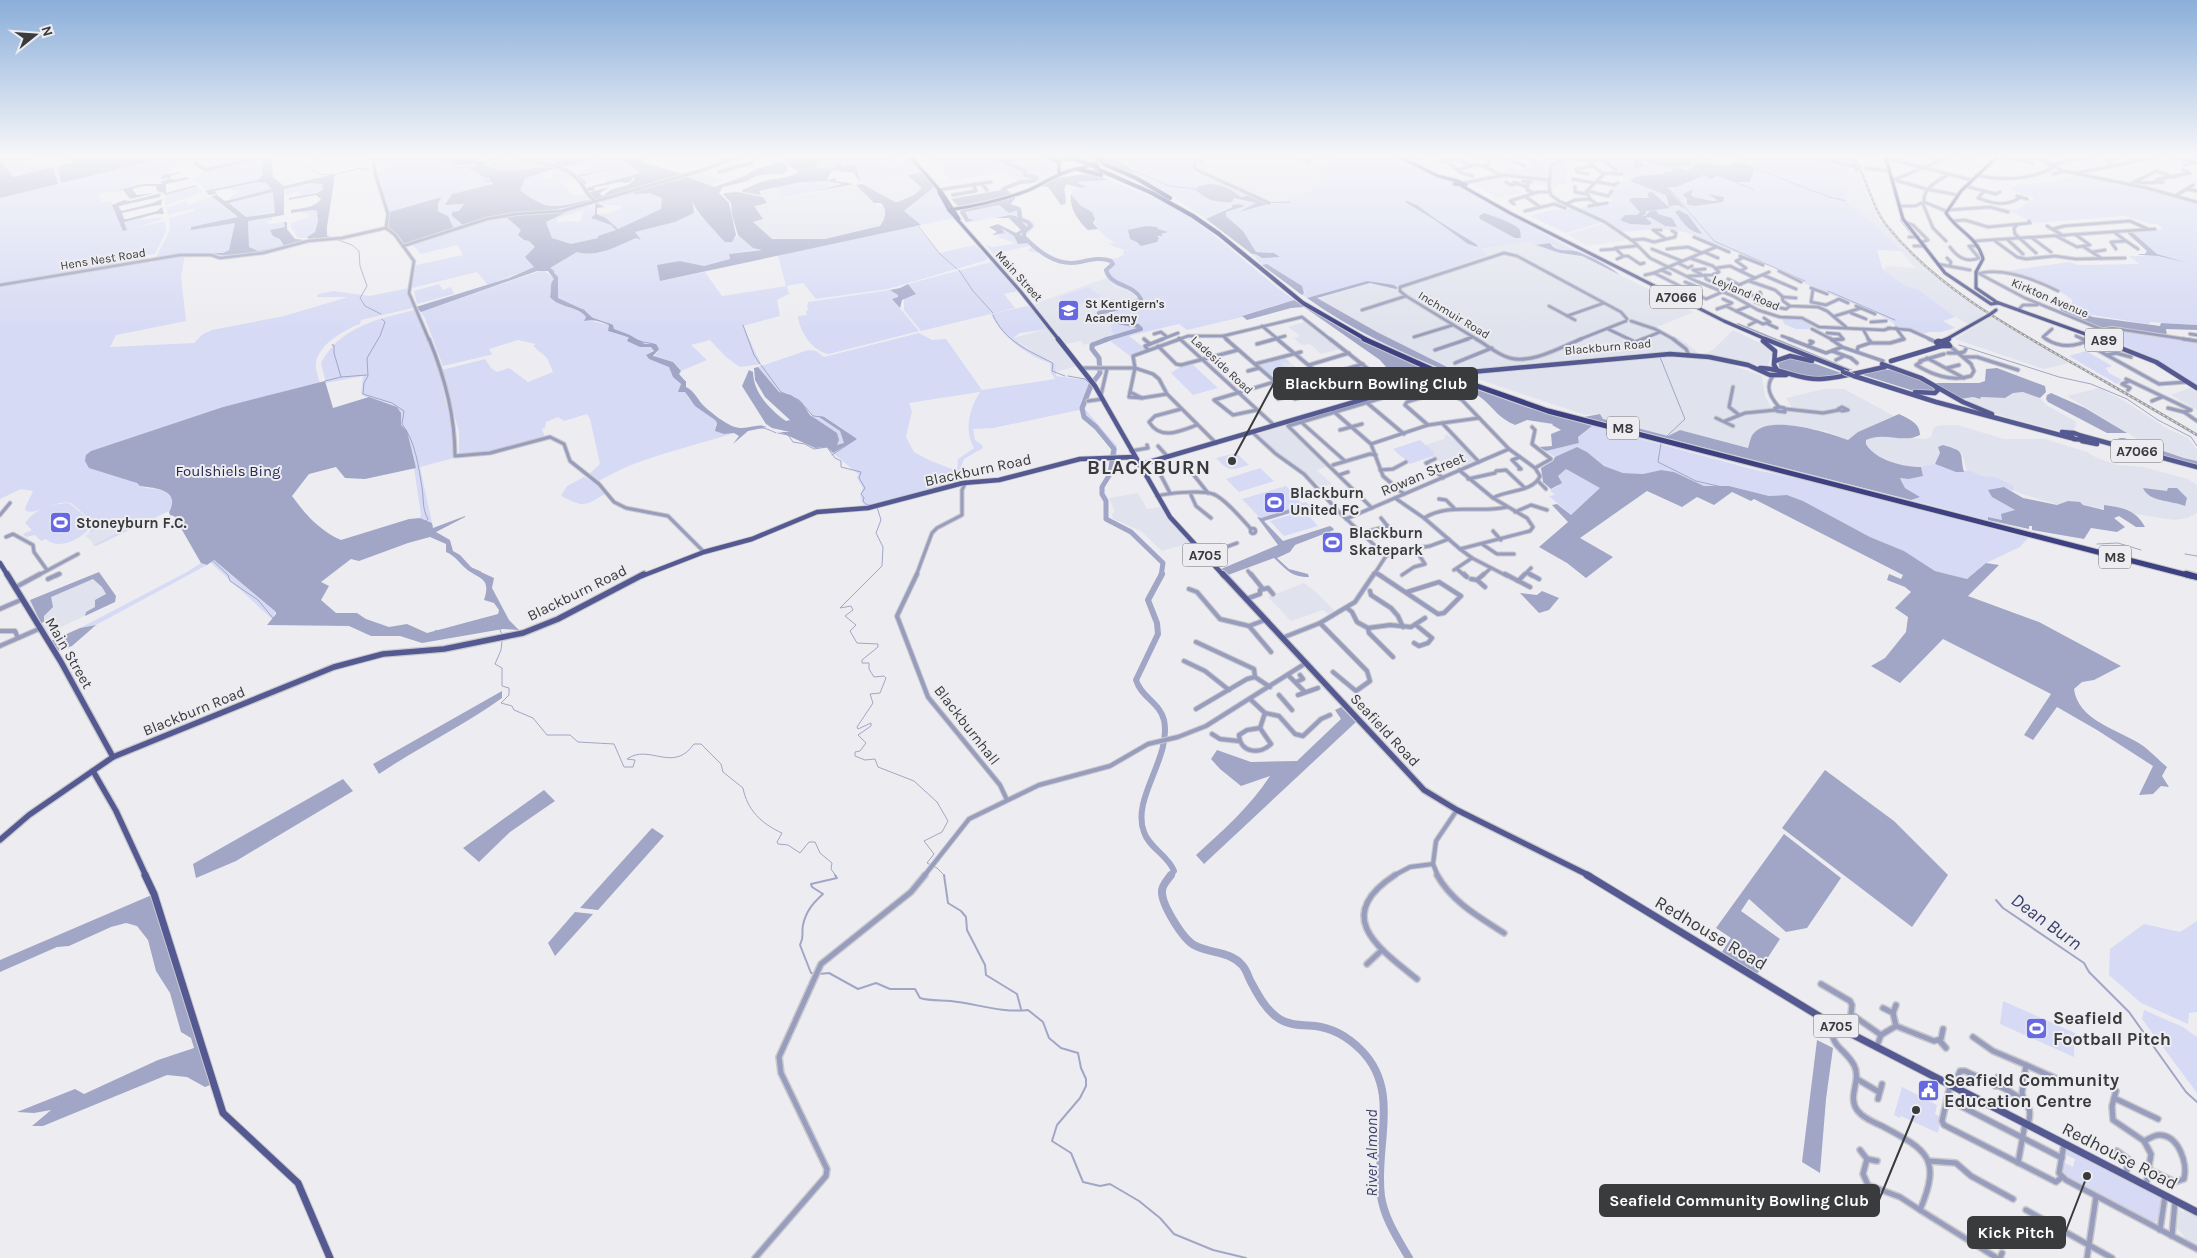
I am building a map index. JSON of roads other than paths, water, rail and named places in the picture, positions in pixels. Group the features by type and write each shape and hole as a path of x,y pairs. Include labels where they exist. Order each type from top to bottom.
{"highway":[{"name":"M8","path":"1187,214 1192,216"},
{"name":"M8","path":"1188,214 1221,236 1285,290 1330,320 1400,356 1479,388 1524,404 1585,421 2197,577"},
{"name":"M8","path":"1191,214 1224,235"},
{"name":"M8","path":"1194,214 1224,235 1287,288 1323,312 1410,357 1498,393 1597,422 2197,577"}],"main road":[{"name":"Main Street","path":"954,214 1082,368"},
{"name":"A7066","path":"1511,214 1699,311 1762,341 1815,362"},
{"name":"A7066","path":"1511,214 1724,321 1845,371 1936,402 2075,440 2082,438"},
{"name":"A89","path":"1903,214 1907,223 1948,275 1982,298 2006,304 2110,342 2149,359 2197,388"},
{"path":"1882,364 1895,365 1900,360 1938,343 1949,344 1994,312 1993,302 1976,288 1976,272 1983,259 1978,246 1947,216 1947,214"},
{"name":"A7066","path":"1762,341 1773,348 1776,354 1771,372"},
{"path":"1938,343 1949,344"},
{"name":"Blackburn Road","path":"1139,465 1412,385 1460,373 1650,354 1689,354 1726,360 1786,375 1820,379 1882,364"},
{"name":"A7066","path":"1771,372 1774,363 1790,356 1845,371"},
{"path":"1882,364 1895,365"},
{"name":"A7066","path":"1895,365 1933,383 1962,402 2002,417"},
{"name":"A705","path":"1082,368 1102,397 1170,517 1306,663"},
{"name":"A7066","path":"1856,375 2002,417 2059,432 2073,433 2082,438 2195,466"},
{"name":"A7066","path":"1903,389 1925,394 1935,394 1938,388 1933,383"},
{"path":"2073,433 2069,435 2075,440"},
{"name":"Blackburn Road","path":"0,840 29,815 113,757 309,677 355,661 383,654 444,650 523,633 573,612 633,579 704,552 752,539 817,512 876,506 966,482 999,480 1080,459 1135,457"},
{"name":"Main Street","path":"0,563 40,628 113,757"},
{"name":"Seafield Road","path":"1306,663 1424,790 1454,808"},
{"path":"93,771 116,811 154,894 223,1113 298,1183 330,1258"},
{"name":"Redhouse Road","path":"1454,808 1580,870 1832,1024 2197,1212"}],"street":[{"path":"388,214 386,228 395,235 414,261 409,293 437,356 455,430 455,456 490,453 550,437 564,444 570,461 599,484 614,502 626,508 668,516 704,552"},
{"path":"404,246 476,222 519,214"},
{"name":"Leyland Road","path":"1587,214 1605,222 1656,260 1696,282 1723,292 1749,306 1780,317 1802,318 1816,326 1909,330 1938,343"},
{"path":"1927,214 1932,221 1930,222 1933,228 1946,241"},
{"path":"1963,214 1964,217 1978,225 1988,227 2017,225 2029,221"},
{"path":"1953,221 1964,217"},
{"path":"2053,229 2064,226 2130,221 2148,229"},
{"path":"1907,223 1913,225 1928,240 1922,242"},
{"path":"1974,229 1978,225"},
{"path":"2017,225 2013,231 2036,253"},
{"path":"2047,226 2064,236"},
{"name":"Hens Nest Road","path":"0,285 180,255 211,255 220,258 254,254 278,250 308,241 342,238 386,228"},
{"path":"1975,242 2156,229"},
{"path":"1661,230 1653,230 1666,239"},
{"path":"1631,240 1644,239 1654,242 1675,237 1676,232 1672,231"},
{"path":"2114,232 2138,249"},
{"path":"1994,241 1995,234"},
{"path":"2076,235 2089,243 2088,246 2084,247"},
{"path":"1917,250 1908,236 1918,237"},
{"path":"2056,236 2073,246 2084,247 2101,258"},
{"path":"1694,237 1729,252"},
{"path":"2032,238 2052,252"},
{"path":"2008,240 2024,254"},
{"path":"1994,241 2019,258 2034,259 2055,256 2076,259 2125,258"},
{"path":"2116,249 2110,242 2126,241"},
{"path":"1667,248 1672,250 1686,245 1718,258"},
{"path":"1602,249 1636,246"},
{"path":"1914,246 1925,246"},
{"path":"1950,247 1957,256 1972,261 1979,258 1969,246 1978,246"},
{"path":"1645,275 1716,247"},
{"path":"1615,249 1620,257 1629,257 1642,263"},
{"path":"1652,249 1680,262 1688,268 1692,266"},
{"path":"2092,252 2105,250"},
{"name":"Inchmuir Road","path":"1627,320 1621,312 1517,256 1504,253 1493,255 1400,287 1400,291 1406,296 1507,357 1527,359 1627,320 1645,324 1660,332 1685,346 1689,354"},
{"path":"1740,271 1746,268 1736,261 1741,257 1763,265"},
{"path":"1688,276 1718,273 1719,271 1716,268 1690,258"},
{"path":"1947,258 1951,262 1950,265"},
{"path":"1635,266 1642,263"},
{"path":"1716,268 1724,264 1755,278"},
{"path":"1938,264 1970,270"},
{"path":"1705,270 1700,268 1693,270 1710,281"},
{"path":"1959,268 1960,273"},
{"path":"1661,270 1670,274"},
{"path":"1779,271 1801,282"},
{"path":"1981,273 1994,271 2045,284 2058,291"},
{"name":"Kirkton Avenue","path":"1976,272 1981,273 2014,294 2102,330 2111,335 2112,341 2110,342"},
{"path":"1654,273 1705,299 1766,273 1796,289"},
{"path":"1781,282 1792,278"},
{"path":"1728,279 1740,285"},
{"path":"1749,281 1772,289 1783,297 1796,298"},
{"name":"Leyland Road","path":"1685,282 1695,286"},
{"name":"Leyland Road","path":"1691,284 1696,282"},
{"path":"1734,287 1754,296 1762,294"},
{"path":"1812,307 1812,289 1827,294"},
{"path":"2014,294 2022,300 2023,305"},
{"path":"1362,310 1406,296"},
{"path":"1754,296 1757,300 1755,302 1764,305"},
{"path":"1783,297 1783,301 1790,306 1811,312"},
{"path":"1811,302 1826,305 1838,298 1848,303"},
{"path":"1720,309 1732,303 1723,299"},
{"path":"1769,302 1771,306 1778,310 1786,309 1790,306"},
{"path":"1567,316 1604,303"},
{"path":"2019,309 2023,305 2042,306"},
{"path":"1549,306 1575,320"},
{"path":"1726,306 1777,328"},
{"path":"1736,311 1749,306"},
{"path":"1856,306 1875,314"},
{"path":"1805,309 1812,307 1835,316 1846,327"},
{"path":"1835,316 1851,313 1861,308"},
{"path":"1735,316 1741,313"},
{"path":"1747,316 1752,313"},
{"path":"1851,313 1870,322 1876,330"},
{"path":"1167,394 1136,399 1129,397 1136,368 1133,356 1179,338 1188,336 1223,336 1302,316 1395,390"},
{"path":"1764,318 1770,322 1768,323"},
{"path":"1750,323 1758,321"},
{"path":"1870,322 1886,321"},
{"path":"1414,337 1453,325"},
{"path":"1262,326 1336,388"},
{"path":"1857,351 1860,346 1872,342 1892,343 1898,339 1904,339 1896,328"},
{"path":"2102,330 2112,328 2197,341"},
{"path":"1148,350 1145,346 1166,336 1178,333 1173,329"},
{"path":"1608,329 1634,342 1660,332"},
{"path":"1863,329 1867,338 1872,342"},
{"path":"2052,329 2043,337 2056,344 2067,346 2088,341 2094,337"},
{"path":"1812,330 1842,347 1875,358 1882,364"},
{"path":"1154,334 1160,332 1166,336"},
{"path":"1827,333 1844,334"},
{"path":"1832,340 1843,339 1839,334"},
{"path":"2190,334 2197,335"},
{"path":"1223,336 1290,396 1298,399 1377,376"},
{"path":"1257,344 1286,336"},
{"path":"1782,336 1826,352 1842,347"},
{"path":"2076,336 2088,341"},
{"path":"1434,350 1473,337"},
{"name":"Ladeside Road","path":"1179,338 1274,425"},
{"path":"1144,339 1150,344"},
{"path":"1808,346 1813,342"},
{"path":"1949,344 1954,349 1960,353 1964,356 1974,370 1972,376 1944,378 1915,364 1946,353 1960,353 1964,352 1966,349"},
{"path":"1158,346 1178,365 1238,350"},
{"path":"1455,363 1492,348"},
{"path":"2094,348 2159,384 2187,382"},
{"path":"1832,350 1851,358 1857,363"},
{"path":"2112,350 2131,357"},
{"path":"1255,364 1301,352"},
{"path":"2107,355 2116,353"},
{"path":"1309,365 1349,354"},
{"path":"1836,360 1844,356"},
{"path":"1851,358 1856,356"},
{"path":"1964,356 1977,357 2018,370"},
{"path":"1928,358 1964,378"},
{"path":"1322,376 1363,364"},
{"path":"1947,368 1959,365"},
{"path":"1082,368 1136,368 1160,378 1167,394 1216,442"},
{"path":"1248,371 1259,368"},
{"path":"1088,401 1102,397 1107,369"},
{"path":"1918,371 1922,369"},
{"path":"1771,372 1769,391 1777,408"},
{"path":"2128,390 2130,388 2122,384 2128,380 2193,409 2184,412"},
{"path":"1257,410 1234,416 1229,415 1214,400 1274,382"},
{"path":"1733,387 1729,407 1738,414"},
{"path":"1428,425 1405,405 1408,402 1436,394 1452,395 1462,400 1508,449 1536,468 1540,476 1538,481 1525,488 1493,498"},
{"path":"1278,399 1290,396"},
{"path":"2153,399 2162,396"},
{"path":"1372,508 1288,426 1332,410 1382,398"},
{"path":"1366,402 1404,434"},
{"path":"1725,421 1738,414 1777,408 1823,413 1839,410"},
{"path":"2168,408 2184,412 2197,421"},
{"path":"1181,409 1154,416 1149,422 1150,426 1154,430 1165,434 1197,425"},
{"path":"1332,410 1371,444 1380,470 1404,494"},
{"path":"1371,444 1428,425 1479,418"},
{"path":"1716,418 1732,426"},
{"path":"1301,422 1345,461"},
{"path":"1442,423 1479,462"},
{"path":"1340,430 1362,424"},
{"path":"1532,427 1536,430 1532,444 1551,459 1536,468"},
{"path":"1252,432 1276,454 1304,474 1346,519 1386,556"},
{"path":"1131,450 1148,448 1147,445"},
{"path":"1158,446 1168,456"},
{"name":"Rowan Street","path":"1346,519 1508,449"},
{"path":"1333,465 1370,454 1376,455"},
{"path":"1519,469 1521,469 1512,460 1520,457"},
{"path":"1435,459 1426,463 1443,478"},
{"path":"1380,470 1393,469 1405,462 1407,466"},
{"path":"1156,466 1170,493"},
{"path":"1189,469 1208,493"},
{"path":"1460,470 1468,479 1530,522 1533,527 1530,531 1501,540 1460,549"},
{"path":"1468,479 1506,470 1525,488"},
{"path":"1339,475 1348,472"},
{"path":"1538,481 1546,489"},
{"name":"Blackburnhall","path":"966,482 962,490 962,515 940,526 930,535 928,546 922,556 923,562 897,616 928,697 1000,785 1007,800"},
{"path":"1165,484 1172,484"},
{"path":"1157,496 1170,493 1191,495 1208,493 1218,496 1251,529"},
{"path":"1191,495 1196,506 1211,518"},
{"path":"1395,498 1424,518 1472,558 1530,587"},
{"path":"1439,499 1446,500 1454,508"},
{"path":"0,515 10,503"},
{"path":"1515,512 1517,509 1535,505 1547,510"},
{"path":"1424,518 1434,513 1454,508 1489,512 1507,507"},
{"path":"1382,518 1394,534"},
{"path":"1361,533 1388,526"},
{"path":"1493,531 1501,540"},
{"path":"6,537 13,534 33,545 34,552 49,580 60,574"},
{"path":"1282,638 1320,623 1347,608 1361,595 1386,556 1430,546 1449,539"},
{"path":"1205,555 1237,543"},
{"path":"1482,544 1492,552 1508,557 1514,554"},
{"path":"1405,574 1425,564 1415,549"},
{"path":"16,587 78,554"},
{"path":"1472,558 1455,570 1477,580 1485,587"},
{"path":"1477,580 1491,568"},
{"path":"1518,581 1532,568"},
{"path":"1248,571 1263,589"},
{"path":"1374,573 1383,576 1407,592 1441,614 1461,596 1439,582 1407,592"},
{"path":"1527,573 1539,578"},
{"path":"1246,599 1260,594 1260,590 1268,588 1273,594"},
{"path":"1189,589 1197,592 1220,619 1249,626 1264,620"},
{"path":"1369,594 1396,611 1401,619 1403,628"},
{"path":"0,609 23,599"},
{"path":"1347,608 1352,612 1357,622 1368,628 1373,637 1393,658"},
{"path":"1368,628 1390,624 1403,628 1416,625 1425,618"},
{"path":"1320,623 1367,671 1370,681 1356,691 1351,689 1333,672"},
{"path":"0,625 1,631 15,631 18,638"},
{"path":"1416,625 1432,638 1419,646"},
{"path":"1249,626 1271,652"},
{"path":"0,646 40,628"},
{"path":"1196,642 1254,669 1256,677"},
{"path":"1184,661 1215,678 1229,690"},
{"path":"755,1258 826,1176 827,1169 781,1073 779,1063 779,1057 821,964 911,892 969,819 1038,786 1110,766 1143,746 1206,726 1306,663"},
{"path":"1191,671 1196,666"},
{"path":"1288,675 1305,692"},
{"path":"1296,682 1303,679 1300,675"},
{"path":"1196,710 1247,678 1256,677 1270,686"},
{"path":"1298,695 1318,688"},
{"path":"1279,695 1292,710"},
{"path":"1250,699 1266,713 1279,716 1295,734 1303,736 1321,719 1330,715"},
{"path":"1279,716 1287,706"},
{"path":"1260,728 1266,713"},
{"path":"1260,728 1271,744 1267,750 1245,750 1238,741 1239,735 1247,730 1260,728"},
{"path":"1212,734 1220,740 1238,741"},
{"path":"1454,808 1433,847 1433,864 1441,883 1455,900 1504,933"},
{"path":"1417,979 1382,950 1365,926 1364,915 1368,904 1394,875 1408,868 1433,864"},
{"path":"1367,964 1382,950"},
{"path":"1821,984 1828,990 1850,1001 1852,1004 1851,1014 1881,1034"},
{"path":"1896,1005 1892,1013 1896,1026"},
{"path":"1883,1008 1892,1013"},
{"path":"1832,1024 1831,1036 1856,1068 1857,1079 1852,1102 1856,1110 1864,1117 1912,1142 1919,1147 1929,1161 1933,1175 1920,1210"},
{"path":"1877,1048 1881,1034 1896,1026 1903,1027 1929,1040 1939,1040 1946,1048"},
{"path":"1939,1040 1943,1029"},
{"path":"1972,1037 1985,1040 1993,1051 2055,1078"},
{"path":"2018,1162 2022,1137 2030,1112 2022,1094 2026,1065"},
{"path":"2024,1101 1965,1071 1957,1074 1947,1099 1942,1121 1944,1125 2056,1182 2062,1177"},
{"path":"1996,1086 1998,1077"},
{"path":"1857,1079 1879,1092"},
{"path":"1878,1099 1882,1084"},
{"path":"2146,1186 2150,1154 2144,1141 2113,1120 2112,1106 2115,1094 2137,1112 2158,1119"},
{"path":"1947,1099 2062,1158"},
{"path":"2144,1141 2156,1134 2165,1136 2174,1142 2186,1168 2184,1179 2180,1182 2172,1182 2148,1169"},
{"path":"2064,1144 2059,1173 2062,1177 2096,1197 2197,1249"},
{"path":"1860,1150 1867,1159 1877,1161"},
{"path":"2117,1151 2128,1159 2126,1175"},
{"path":"1867,1159 1863,1174 1868,1185 1900,1197 1932,1219 2000,1256"},
{"path":"1929,1161 1956,1163 1971,1176 2013,1199"},
{"path":"2002,1193 2003,1186"},
{"path":"2160,1230 2165,1196"},
{"path":"2087,1258 2096,1197"},
{"path":"2172,1236 2175,1201"},
{"path":"2026,1210 2112,1258"},
{"path":"1977,1245 1981,1228 1988,1224 2005,1228"}],"waterway":[{"path":"325,214 327,238"},
{"path":"515,214 516,215 513,218 523,220 521,226 525,229 520,234 528,235 525,239 537,239 538,247 535,249 538,251 536,255 541,254 536,258 541,260 542,263"},
{"name":"River Almond","path":"1019,214 1020,219 1028,222 1031,226 1024,232 1024,237 1042,253 1056,260 1072,263 1099,259 1111,261 1113,264 1106,270 1109,276 1118,283 1133,290 1141,299 1123,307 1099,313 1099,318 1138,326 1141,329 1104,340"},
{"path":"1691,214 1714,241 1805,281"},
{"path":"1900,220 1911,234"},
{"path":"918,226 940,254 957,269"},
{"path":"338,240 352,245 359,251 360,266 367,286 360,298 365,306 381,314"},
{"path":"547,266 554,271 553,274 558,278 553,285 556,287 553,297 556,302 560,300 575,308 584,310 591,318 612,325 612,331 654,344 658,349 649,357 673,365 674,373 686,382 680,388 692,393 693,401 721,421 723,424 718,426 718,430 723,432 739,430 741,435 749,429 758,428 776,433"},
{"path":"959,270 973,291 993,313"},
{"path":"1828,291 1895,320"},
{"path":"993,315 1010,338 1053,363 1052,371 1065,376"},
{"path":"382,319 385,322 380,336 367,358 368,376 364,383 363,394 392,403 404,411 402,424 410,438 418,463 424,508 428,519 426,521 429,527 427,533 449,541 448,550 467,566 481,572 482,575 492,581 488,585 489,592 486,599 494,601 502,608 501,615 506,617 498,626 502,634"},
{"path":"743,325 754,355 760,364"},
{"name":"River Almond","path":"1108,339 1092,345 1092,349 1099,358 1100,373 1091,385 1082,408 1084,417 1096,427 1114,449 1110,474 1102,487 1102,494 1106,501 1106,519 1131,532 1163,563 1161,576"},
{"path":"332,345 334,345 334,353 341,377"},
{"path":"1959,345 2059,377 2091,384 2127,399 2158,420 2191,437 2197,446"},
{"path":"1660,357 1685,419 1666,437"},
{"path":"761,365 781,392 799,400 813,416 823,417 856,439 833,455"},
{"path":"341,377 367,375"},
{"path":"1068,376 1085,379 1091,385"},
{"path":"325,381 341,377"},
{"path":"778,433 788,435 793,442 805,444 814,449 827,447 833,455"},
{"path":"1661,443 1658,462 1696,481 1722,487"},
{"path":"833,455 841,461 841,467 861,472 859,478 865,488 861,494 864,498 863,501 867,505 874,505"},
{"path":"86,457 90,464 135,479 142,484 172,484 177,494 181,495 179,503"},
{"path":"177,505 171,513 178,513 177,515 206,560"},
{"path":"877,507 881,520 876,533 883,547 882,566 840,608 851,606 853,610 845,616 856,625 850,631 857,643 878,644 878,647 862,660 862,663 869,663 869,669 874,677 884,676 886,678 880,693 870,694 873,703 857,727 858,729 871,723 871,726 858,735 866,743 860,751 855,752 855,756 865,760 875,759 878,767 914,781 937,802 948,821 942,832 924,841 934,854 927,863 937,868 944,875"},
{"path":"2097,544 2118,543 2141,550"},
{"path":"2185,554 2197,556"},
{"path":"212,560 228,575 230,581 258,600 273,618 288,617 306,621 311,617 318,621 325,618 345,617 350,621 355,619 354,622 364,623 365,626 370,628 406,628 407,634 416,632 418,636 430,637 436,630 439,634 478,629 473,625 477,623 480,625 492,619 495,622 498,621 496,618 500,615"},
{"name":"River Almond","path":"1161,576 1148,600 1157,623 1158,634 1136,680 1138,686 1159,709 1164,720 1165,734 1162,749 1147,792 1141,819 1146,838 1171,865 1174,871 1170,876"},
{"path":"502,641 501,650 495,664 502,668 502,686 509,688 509,695 501,703 512,706 514,710 533,718 547,735 570,735 578,742 614,744 624,767 633,767 635,760 627,759 635,755 678,757 686,753 694,744 701,744 721,764 723,772 743,788 748,803 756,815 762,821 782,833 777,842 778,844 788,845 800,853 809,842 815,842 820,853 832,863 831,869 836,876"},
{"path":"815,974 811,973 800,945 804,920 808,911 823,894 812,887 811,884 837,878 835,875"},
{"path":"944,875 948,903 961,911 966,917 967,930 985,965 986,975 1017,994 1021,1009"},
{"name":"River Almond","path":"1171,875 1163,887 1163,897 1173,921 1189,941 1200,948 1237,960 1245,969 1263,1002 1282,1021 1291,1024 1322,1027 1340,1034 1361,1050 1373,1066 1380,1083 1384,1101 1380,1177 1381,1196 1388,1220 1409,1258"},
{"name":"Dean Burn","path":"1996,900 2003,908 2084,963 2089,972 2129,1012 2186,1092 2197,1102"},
{"path":"819,974 829,973 858,989 876,983 890,989 915,989 920,998 924,999 1018,1011 1028,1010 1043,1022 1049,1038 1061,1048 1078,1053 1081,1068 1086,1079 1086,1086 1080,1098 1057,1125 1052,1141 1071,1153 1083,1182 1100,1186 1110,1184 1139,1201 1160,1218 1174,1234 1213,1250 1246,1258"}],"railway":[{"path":"1879,214 1906,248 1951,287 1975,304 2025,336 2197,435"}],"place":[{"name":"St Kentigern's Academy","path":"1069,311"},
{"name":"Blackburn Bowling Club","path":"1232,461"},
{"name":"Blackburn United FC","path":"1274,502"},
{"name":"Stoneyburn F.C.","path":"60,523"},
{"name":"Blackburn Skatepark","path":"1333,542"},
{"name":"Seafield Football Pitch","path":"2037,1028"},
{"name":"Seafield Community Education Centre","path":"1928,1090"},
{"name":"Seafield Community Bowling Club","path":"1916,1110"},
{"name":"Kick Pitch","path":"2087,1176"}],"district":[{"name":"BLACKBURN","path":"1149,467"}],"park label":[{"name":"Foulshiels Bing","path":"228,471"}]}
